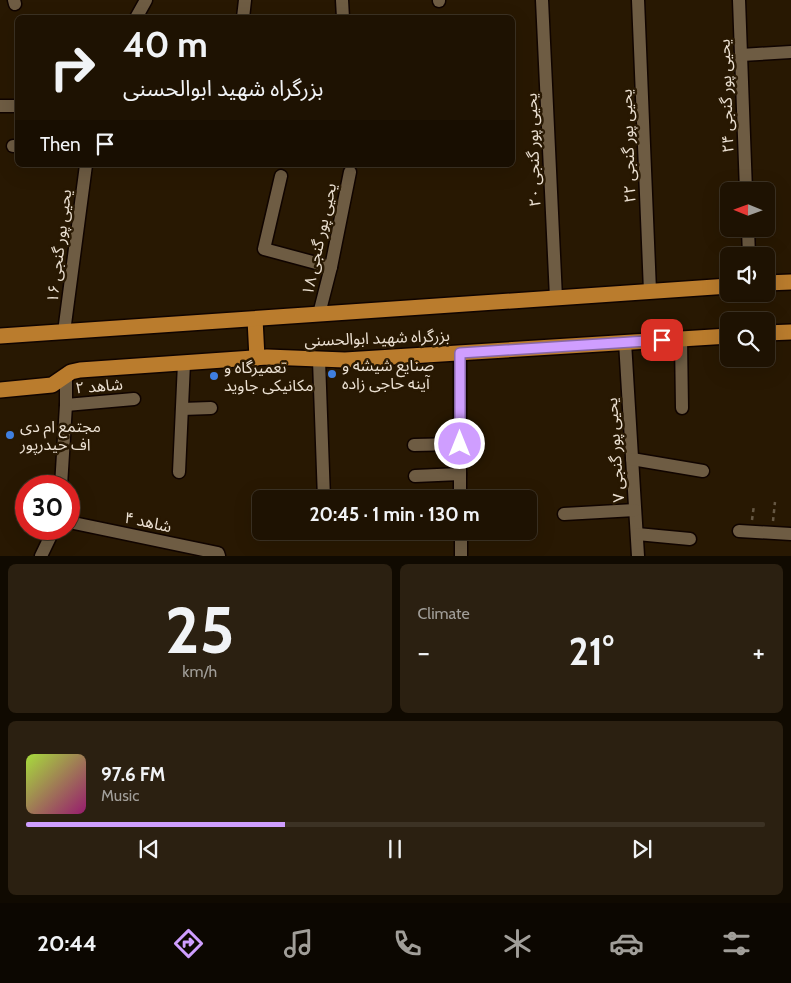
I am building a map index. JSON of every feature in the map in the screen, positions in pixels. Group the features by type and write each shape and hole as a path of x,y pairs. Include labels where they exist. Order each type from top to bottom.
{"main road":[{"path":"775,283 791,282"},
{"name":"بزرگراه شهید ابوالحسنی","path":"0,336 720,287"},
{"path":"255,318 257,358"},
{"path":"775,333 791,332"},
{"name":"بزرگراه شهید ابوالحسنی","path":"0,390 52,385 71,372 80,370 257,358 345,360 720,337"}],"street":[{"path":"138,15 146,0"},
{"path":"244,15 246,0"},
{"path":"342,0 343,15"},
{"name":"یحیی پور گنجی ۲۰","path":"542,0 556,298"},
{"name":"یحیی پور گنجی ۲۲","path":"638,0 650,291"},
{"name":"یحیی پور گنجی ۲۴","path":"739,0 746,182"},
{"path":"741,55 791,52"},
{"path":"0,106 15,106"},
{"name":"یحیی پور گنجی ۱۶","path":"64,332 86,167"},
{"name":"یحیی پور گنجی ۱۸","path":"319,314 331,267 350,172"},
{"path":"281,176 264,248 331,267"},
{"path":"681,339 682,408"},
{"name":"یحیی پور گنجی ۷","path":"625,342 638,556"},
{"path":"460,353 460,490"},
{"path":"319,360 324,490"},
{"path":"179,472 184,363"},
{"path":"62,475 66,376"},
{"name":"شاهد ۲","path":"66,405 134,399"},
{"path":"182,409 211,408"},
{"path":"414,445 460,444"},
{"path":"632,459 703,471"},
{"path":"415,476 460,474"},
{"path":"564,514 635,510"},
{"name":"شاهد ۴","path":"80,524 218,553 219,556"},
{"path":"739,531 791,534"},
{"path":"637,534 690,539"},
{"path":"41,556 49,540"},
{"path":"460,540 461,556"}],"path":[{"path":"772,532 775,502"}],"place":[{"name":"صنایع شیشه و آینه حاجی زاده","path":"332,374"},
{"name":"تعمیرگاه و مکانیکی جاوید","path":"214,376"},
{"name":"مجتمع ام دی اف حیدرپور","path":"10,435"}],"route":[{"path":"460,444 460,353 662,340"}]}
